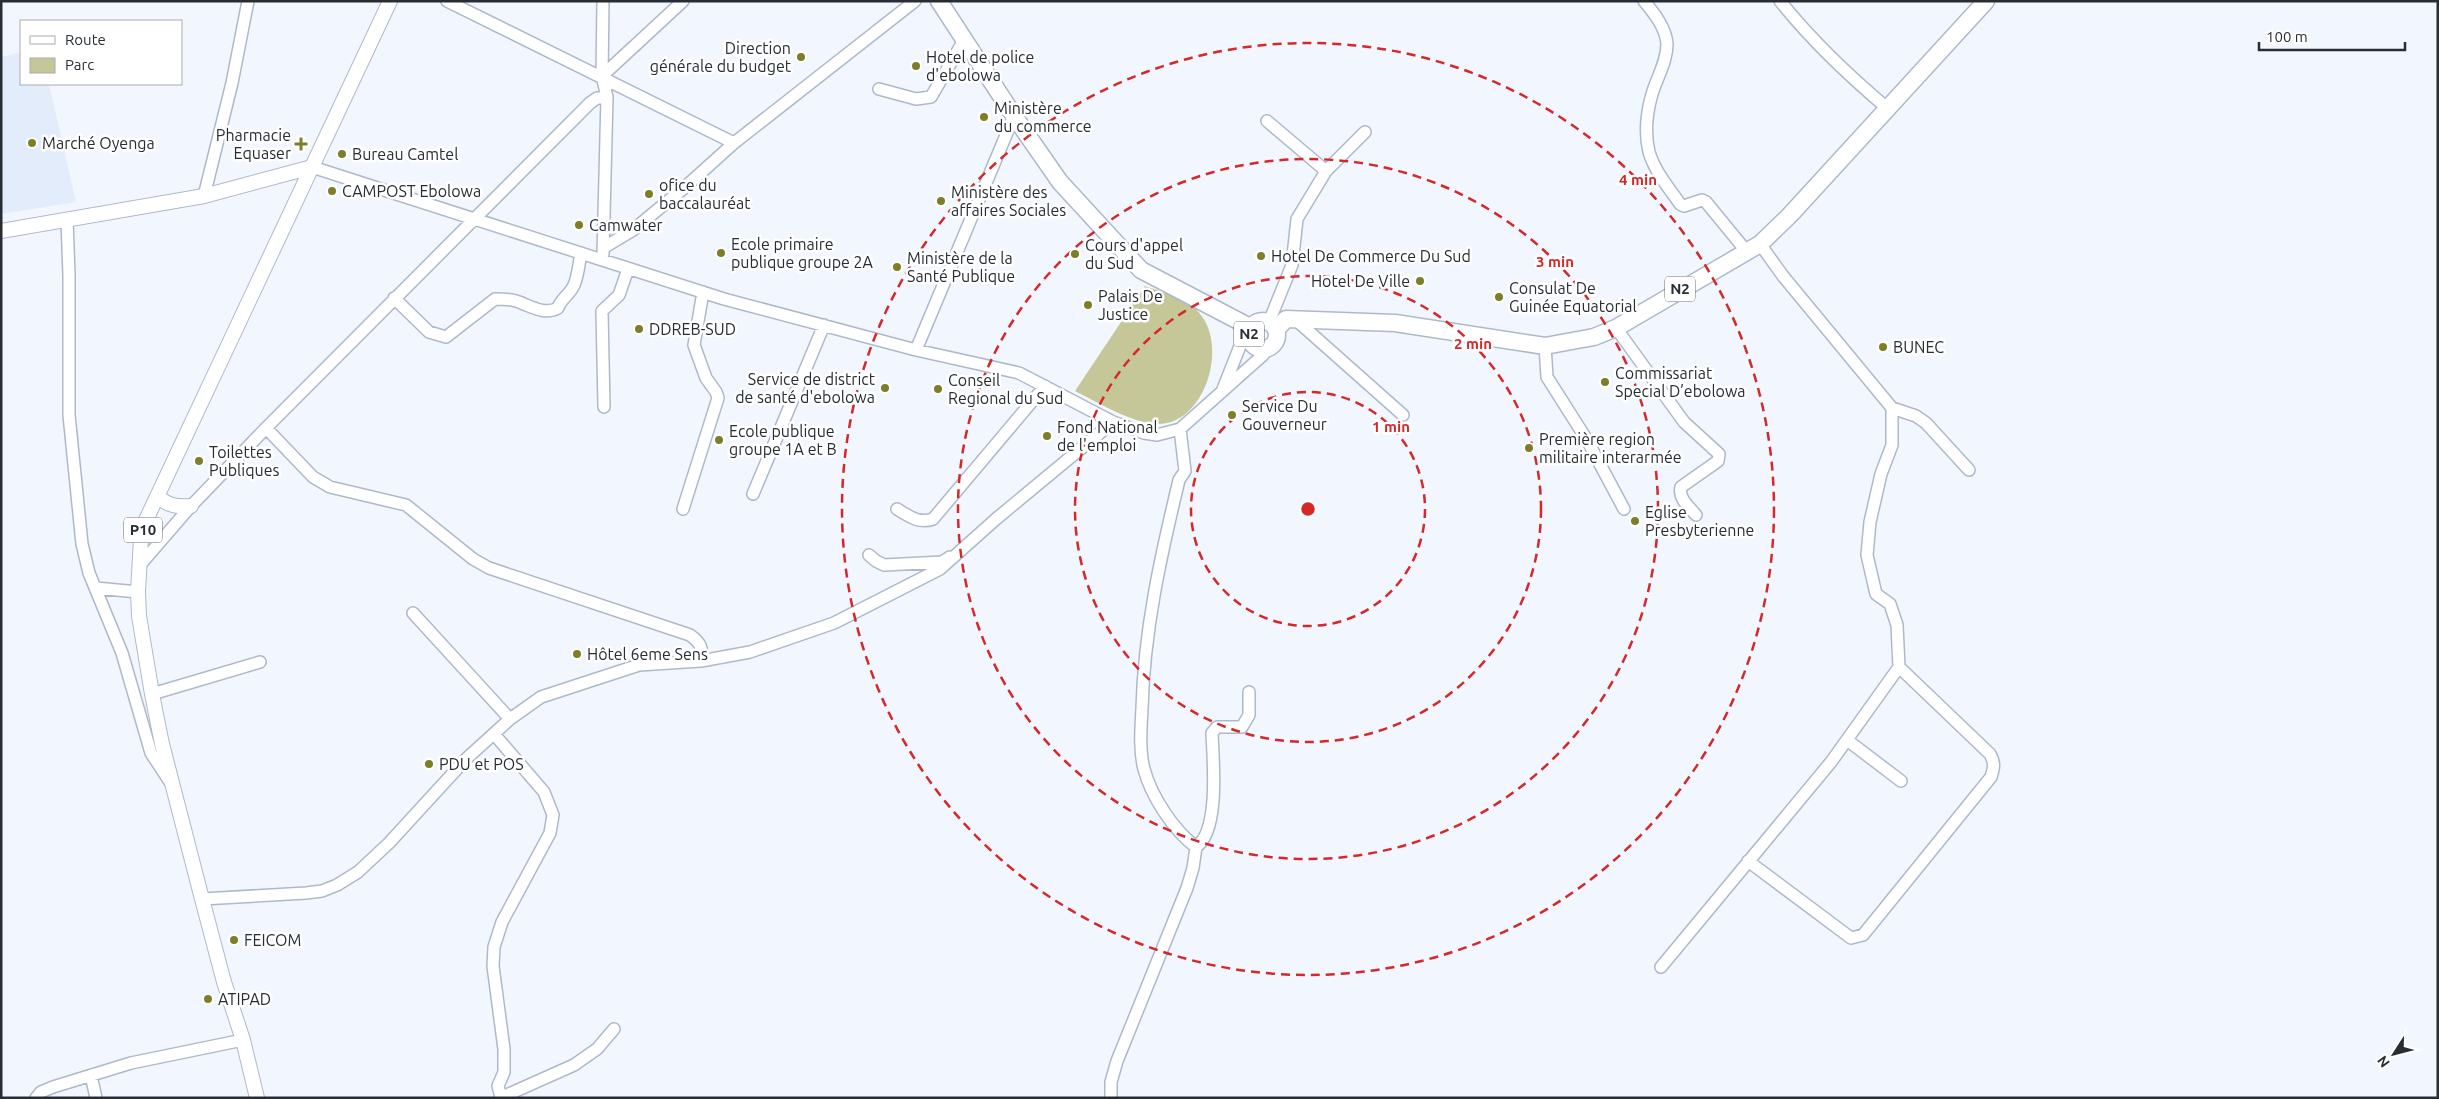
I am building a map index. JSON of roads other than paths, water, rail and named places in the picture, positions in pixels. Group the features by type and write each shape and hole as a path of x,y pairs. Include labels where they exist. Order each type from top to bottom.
{"highway":[{"name":"N2","path":"938,1 1060,182 1141,270 1249,330"},
{"name":"N2","path":"1249,330 1259,321 1273,326 1286,320 1395,323 1545,346 1594,337 1616,328 1753,248 1790,215 1986,1"},
{"name":"N2","path":"1249,330 1251,344 1261,350 1276,342 1273,326"}],"main road":[{"name":"P10","path":"258,1098 202,899 173,788 152,694 139,616 138,592 141,538 146,520 390,1"},
{"path":"1,231 204,196 312,167"},
{"path":"158,497 166,504 178,507 191,506"}],"street":[{"path":"204,196 232,83 248,1"},
{"path":"448,1 734,143"},
{"path":"602,260 607,97 602,76 603,1"},
{"path":"602,76 683,1"},
{"path":"603,248 648,218 734,143 915,1"},
{"path":"1644,1 1663,30 1667,43 1666,57 1653,91 1646,122 1649,151 1656,170 1680,204 1684,206 1702,200 1706,202 1783,276 1892,408 1916,416 1926,423 1970,470"},
{"path":"1780,1 1801,27 1844,72 1887,108"},
{"path":"879,88 916,100 931,97 964,40"},
{"path":"140,565 191,506 394,298 590,104 597,98 607,97"},
{"path":"916,350 1014,116"},
{"path":"1267,122 1326,171"},
{"path":"1273,326 1292,265 1297,219 1326,171 1365,132"},
{"path":"312,167 703,292 916,350 1019,373 1113,422 1144,433 1157,435 1180,429 1190,423 1223,389 1263,355 1266,349"},
{"path":"67,220 69,415 82,544 87,567 122,652 151,753 173,788"},
{"path":"394,298 429,332 446,336 496,299 514,300 530,308 552,311 558,308 560,300 568,295 574,285 581,253"},
{"path":"604,407 602,311 619,295 628,268"},
{"path":"683,509 718,398 706,378 694,345 703,292"},
{"path":"1296,320 1403,415"},
{"path":"753,494 824,325"},
{"path":"1616,328 1684,422 1719,454 1718,461 1681,487 1682,498 1696,516"},
{"path":"1223,389 1240,346 1249,330"},
{"path":"1545,346 1547,377 1587,440 1624,509"},
{"path":"897,509 915,520 925,521 933,519 1045,386"},
{"path":"1661,967 1831,762 1899,667 1897,625 1890,604 1876,594 1867,555 1874,504 1892,445 1892,408"},
{"path":"202,899 306,893 322,891 337,885 358,872 389,843 466,759 510,720 541,697 639,665 701,661 750,652 834,623 940,569 996,519 1113,422"},
{"path":"266,428 313,477 330,487 406,505 473,559 489,568 690,635 703,648 701,661"},
{"path":"1180,429 1185,471 1179,480 1154,590 1143,682 1141,738 1142,757 1148,781 1178,832 1196,848"},
{"path":"869,555 876,562 884,565 916,564 942,562 961,552"},
{"path":"96,588 138,592"},
{"path":"413,613 510,720"},
{"path":"152,694 260,662"},
{"path":"1748,861 1851,938 1858,938 1863,935 1991,777 1994,762 1990,754 1899,667"},
{"path":"1111,1098 1111,1082 1117,1061 1187,888 1196,848 1203,842 1214,807 1212,732 1217,727 1242,727 1249,715 1249,692"},
{"path":"494,734 544,792 553,815 550,834 502,922 494,947 493,966 504,1049 504,1072 498,1086 500,1098 574,1065 596,1049 614,1029"},
{"path":"1847,740 1901,781"},
{"path":"36,1098 41,1092 53,1087 131,1062 243,1040"},
{"path":"91,1075 96,1098"}],"place":[{"name":"Direction générale du budget","path":"801,57"},
{"name":"Hotel de police d'ebolowa","path":"916,66"},
{"name":"Ministère du commerce","path":"984,117"},
{"name":"Marché Oyenga","path":"32,143"},
{"name":"Pharmacie Equaser","path":"301,144"},
{"name":"Bureau Camtel","path":"342,154"},
{"name":"CAMPOST Ebolowa","path":"332,191"},
{"name":"ofice du baccalauréat","path":"649,194"},
{"name":"Ministère des affaires Sociales","path":"941,201"},
{"name":"Camwater","path":"579,225"},
{"name":"Ecole primaire publique groupe 2A","path":"721,253"},
{"name":"Cours d'appel du Sud","path":"1075,254"},
{"name":"Hotel De Commerce Du Sud","path":"1261,256"},
{"name":"Ministère de la Santé Publique","path":"897,267"},
{"name":"Hotel De Ville","path":"1420,281"},
{"name":"Consulat De Guinée Equatorial","path":"1499,297"},
{"name":"Palais De Justice","path":"1088,305"},
{"name":"DDREB-SUD","path":"639,329"},
{"name":"BUNEC","path":"1883,347"},
{"name":"Commissariat Special D’ebolowa","path":"1605,382"},
{"name":"Service de district de santé d'ebolowa","path":"885,388"},
{"name":"Conseil Regional du Sud","path":"938,389"},
{"name":"Service Du Gouverneur","path":"1232,415"},
{"name":"Fond National de l'emploi","path":"1047,436"},
{"name":"Ecole publique groupe 1A et B","path":"719,440"},
{"name":"Première region militaire interarmée","path":"1529,448"},
{"name":"Toilettes Publiques","path":"199,461"},
{"name":"Eglise Presbyterienne","path":"1635,521"},
{"name":"Hôtel 6eme Sens","path":"577,654"},
{"name":"PDU et POS","path":"429,764"},
{"name":"FEICOM","path":"234,940"},
{"name":"ATIPAD","path":"208,999"}]}
